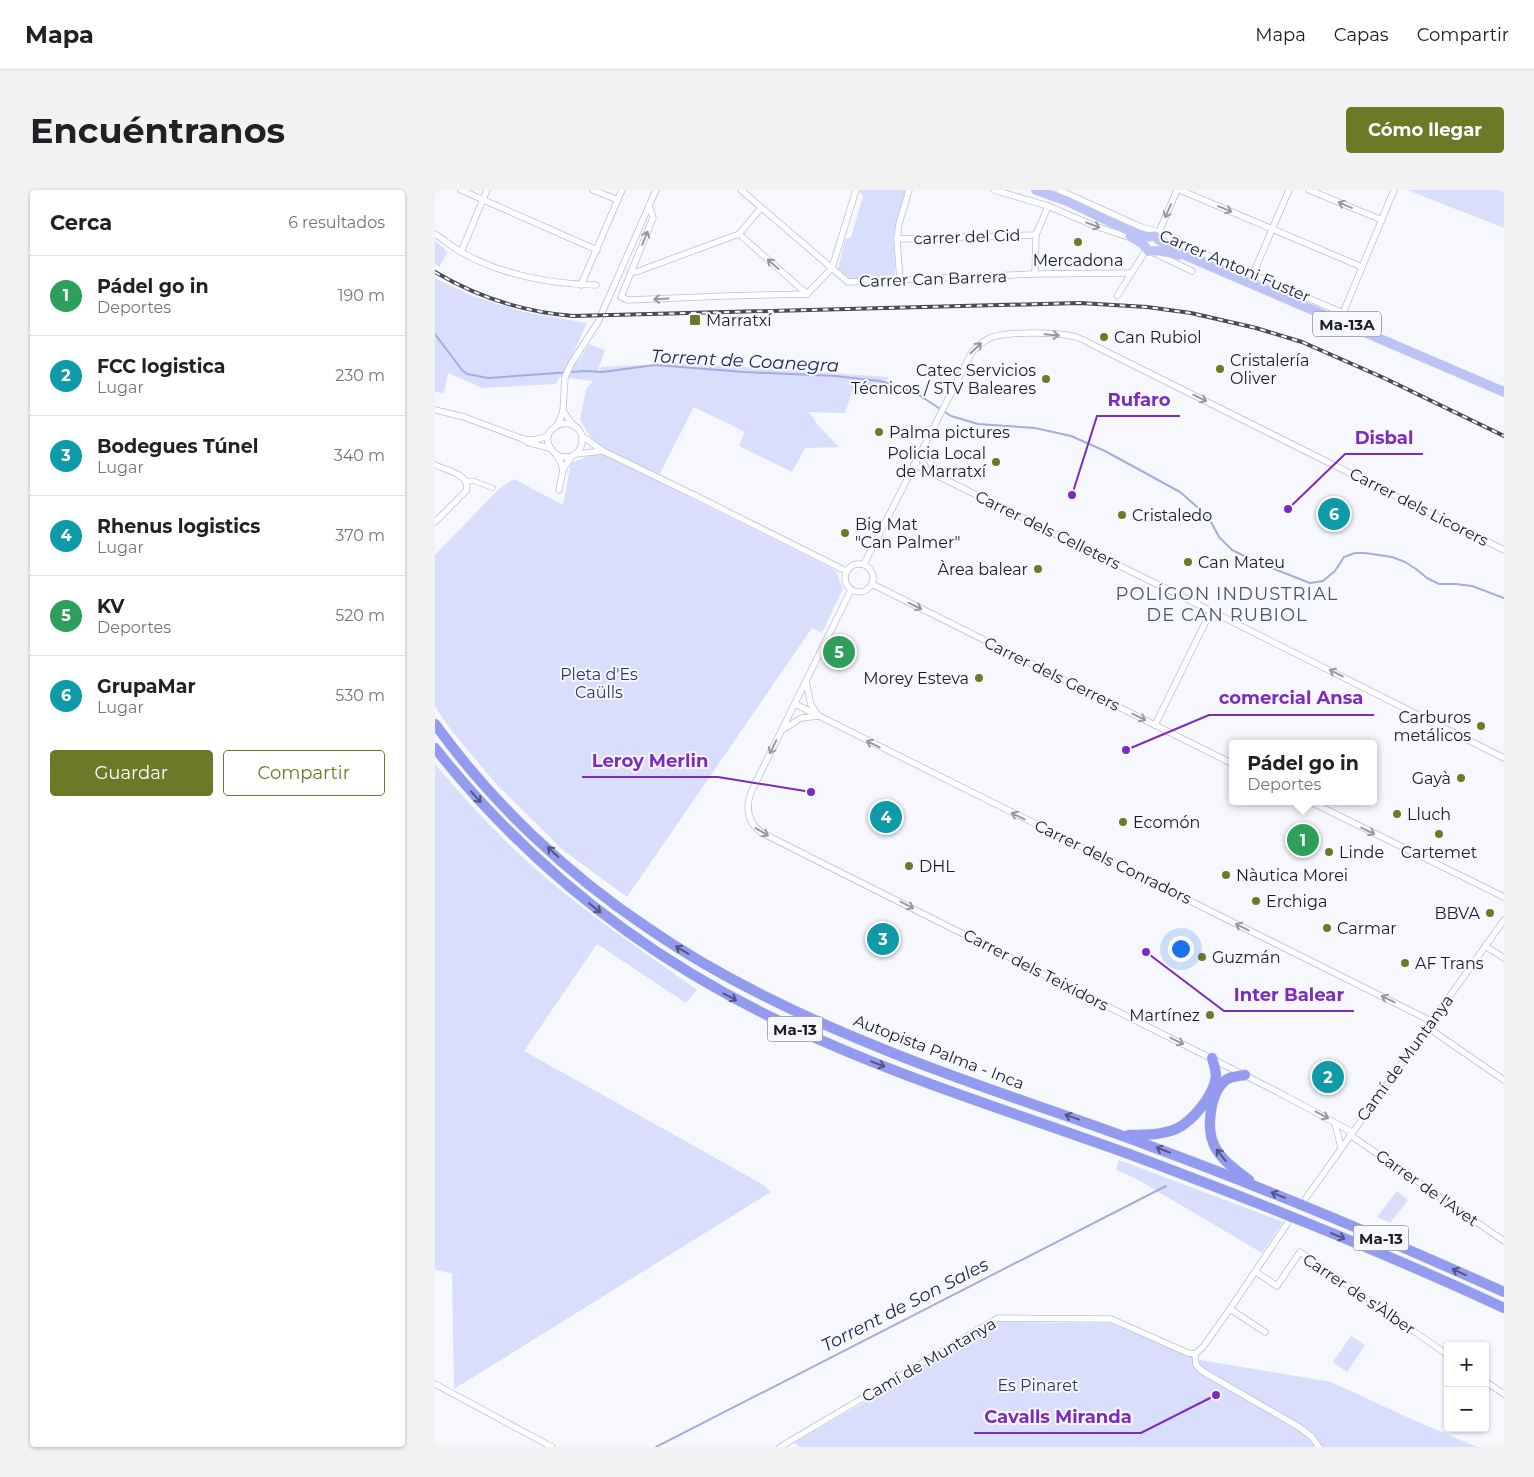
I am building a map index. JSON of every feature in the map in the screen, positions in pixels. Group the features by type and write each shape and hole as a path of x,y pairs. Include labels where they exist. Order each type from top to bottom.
{"highway":[{"name":"Autopista Palma - Inca","path":"435,724 495,796 558,857 625,912 674,945 768,996 877,1047 966,1081 1118,1134 1257,1187 1323,1213 1504,1292"},
{"name":"Autopista Palma - Inca","path":"435,748 503,826 579,895 617,925 665,958 698,979 749,1007 875,1063 1130,1155 1280,1212 1504,1308"},
{"path":"1118,1134 1162,1133 1177,1128 1189,1120 1199,1111 1214,1084 1216,1075 1212,1058"},
{"path":"1245,1076 1232,1077 1222,1084 1212,1106 1210,1131 1214,1144 1220,1154 1230,1165 1257,1187"}],"main road":[{"name":"Ma-13A","path":"1036,190 1067,201 1107,219 1147,246 1189,257 1504,392"},
{"name":"Ma-13A","path":"1147,246 1155,236 1159,236 1189,257"}],"street":[{"path":"461,190 597,250"},
{"path":"461,252 487,190"},
{"path":"593,190 618,200"},
{"path":"581,285 622,190"},
{"path":"549,448 549,436 558,424 563,411 565,377 571,364 598,322 656,190"},
{"name":"Carrer Can Barrera","path":"741,190 848,282 1035,274 1130,273"},
{"path":"649,205 653,218 621,297 628,300 807,294 832,268 856,190"},
{"path":"900,280 897,239 899,224 909,190"},
{"path":"994,190 1048,206 1147,246 1193,271"},
{"name":"Carrer Antoni Fuster","path":"1060,190 1159,236 1343,313 1394,190"},
{"path":"1159,236 1179,190 1362,267"},
{"path":"1253,274 1289,190"},
{"path":"1309,190 1382,220"},
{"path":"1035,274 1036,235 1048,206"},
{"path":"632,270 636,272 739,234 761,208"},
{"path":"435,234 461,252 490,265 537,280 596,286"},
{"path":"739,234 807,294"},
{"name":"carrer del Cid","path":"897,239 1036,235"},
{"path":"1117,296 1147,246"},
{"name":"Carrer dels Licorers","path":"924,446 943,405 972,352 982,343 1003,334 1049,334 1075,337 1504,550"},
{"path":"435,410 464,417 527,442 549,448 563,458 603,451"},
{"path":"563,411 582,436 603,451 846,572"},
{"path":"558,424 573,425"},
{"path":"523,439 535,440 549,436"},
{"path":"559,490 563,470 581,446 582,436"},
{"path":"864,564 924,446"},
{"path":"924,446 930,462 940,477"},
{"path":"557,455 563,470"},
{"name":"Carrer dels Celleters","path":"914,464 1504,758"},
{"path":"435,465 463,477 467,486 466,491 435,522"},
{"path":"466,481 493,488"},
{"path":"855,564 864,564 873,575 872,584 865,591 856,592 851,590 846,584 846,572 855,564"},
{"name":"Carrer dels Gerrers","path":"872,584 1229,762"},
{"name":"Carrer dels Teixidors","path":"851,590 752,790 748,800 749,819 754,827 762,833 1212,1058 1351,1133"},
{"path":"1155,725 1211,611"},
{"path":"782,730 801,718 819,716 811,705 806,681"},
{"name":"Carrer dels Conradors","path":"795,704 1431,1021"},
{"path":"1317,805 1504,897"},
{"name":"Camí de Muntanya","path":"1307,1198 1351,1133 1504,920"},
{"path":"1485,946 1504,958"},
{"path":"1427,1027 1504,1080"},
{"path":"1335,1123 1341,1148"},
{"name":"Carrer de l'Avet","path":"1351,1133 1504,1240"},
{"path":"1287,1224 1230,1309 1203,1347 1195,1354 1197,1365 1202,1371 1299,1427 1312,1437 1319,1447"},
{"name":"Carrer de s'Àlber","path":"1256,1272 1277,1286 1300,1252 1444,1352"},
{"path":"1230,1309 1265,1332"},
{"name":"Camí de Muntanya","path":"780,1447 998,1318 1111,1319 1188,1353 1195,1354"},
{"path":"435,1384 552,1447"},
{"path":"1489,1384 1504,1394"}],"green space":[{"path":"860,190 906,190 894,231 895,273 892,280 848,282 848,277 838,269 845,239 851,237 863,196 859,192"},
{"path":"1407,190 1504,190 1504,228"},
{"path":"435,241 448,252 439,267 435,264"},
{"name":"Pleta d'Es Caülls","path":"435,278 475,297 524,312 587,323 571,358 578,362 589,344 605,350 596,376 601,367 685,363 889,377 883,387 855,383 845,413 809,412 818,425 839,447 805,448 792,472 739,446 745,432 694,407 660,473 657,481 836,571 843,589 822,633 812,628 627,897 564,851 498,786 451,730 435,707 435,555 500,488 514,479 563,505 571,463 603,451 588,434 580,419 586,389 593,381 560,377 556,384 482,388 448,373 444,393 435,392"},
{"path":"435,764 496,832 529,864 596,918 697,990 686,1003 597,944 524,1051 762,1184 771,1192 454,1389 452,1273 435,1270"},
{"path":"1119,1160 1283,1222 1262,1253 1135,1178 1116,1170"},
{"path":"1397,1191 1408,1200 1390,1223 1377,1217"},
{"name":"Es Pinaret","path":"1000,1322 1110,1323 1200,1360 1331,1382 1477,1447 1321,1447 1314,1435 1304,1427 1278,1417 1304,1433 1315,1447 800,1447 794,1443 906,1378 969,1338"},
{"path":"1351,1336 1365,1345 1347,1372 1333,1362"}],"waterway":[{"name":"Torrent de Coanegra","path":"435,334 462,370 467,374 488,378 585,371 602,372 655,365 744,372 835,376 880,381 919,395 951,416 978,424 1035,428 1071,436 1105,451 1180,492 1203,512 1210,520 1219,537 1232,550 1310,583 1323,581 1335,571 1344,557 1355,553 1365,553 1392,557 1405,562 1439,584 1472,586 1504,598"},
{"name":"Torrent de Son Sales","path":"656,1447 1166,1186"}],"railway":[{"path":"435,272 467,289 501,302 537,311 573,316 1080,303 1147,307 1191,313 1256,328 1302,342 1384,378 1504,436"}],"place":[{"name":"Mercadona","path":"1078,242"},
{"name":"Marratxí","path":"695,320"},
{"name":"Can Rubiol","path":"1104,337"},
{"name":"Cristalería Oliver","path":"1220,369"},
{"name":"Catec Servicios Técnicos / STV Baleares","path":"1046,379"},
{"name":"Palma pictures","path":"879,432"},
{"name":"Policia Local de Marratxí","path":"996,462"},
{"name":"Rufaro","path":"1072,495"},
{"name":"Disbal","path":"1288,509"},
{"name":"GrupaMar","path":"1334,514"},
{"name":"Cristaledo","path":"1122,515"},
{"name":"Big Mat \"Can Palmer\"","path":"845,533"},
{"name":"Can Mateu","path":"1188,562"},
{"name":"Àrea balear","path":"1038,569"},
{"name":"KV","path":"839,652"},
{"name":"Morey Esteva","path":"979,678"},
{"name":"Carburos metálicos","path":"1481,726"},
{"name":"comercial Ansa","path":"1126,750"},
{"name":"Gayà","path":"1461,778"},
{"name":"Leroy Merlin","path":"811,792"},
{"name":"Lluch","path":"1397,814"},
{"name":"Rhenus logistics","path":"886,817"},
{"name":"Ecomón","path":"1123,822"},
{"name":"Cartemet","path":"1439,834"},
{"name":"Pádel go in","path":"1303,840"},
{"name":"Linde","path":"1329,852"},
{"name":"DHL","path":"909,866"},
{"name":"Nàutica Morei","path":"1226,875"},
{"name":"Erchiga","path":"1256,901"},
{"name":"BBVA","path":"1490,913"},
{"name":"Carmar","path":"1327,928"},
{"name":"Bodegues Túnel","path":"883,939"},
{"name":"Inter Balear","path":"1146,952"},
{"name":"Guzmán","path":"1202,957"},
{"name":"AF Trans","path":"1405,963"},
{"name":"Martínez","path":"1210,1015"},
{"name":"FCC logistica","path":"1328,1077"},
{"name":"Cavalls Miranda","path":"1216,1395"}],"district":[{"name":"POLÍGON INDUSTRIAL DE CAN RUBIOL","path":"1227,604"}]}
